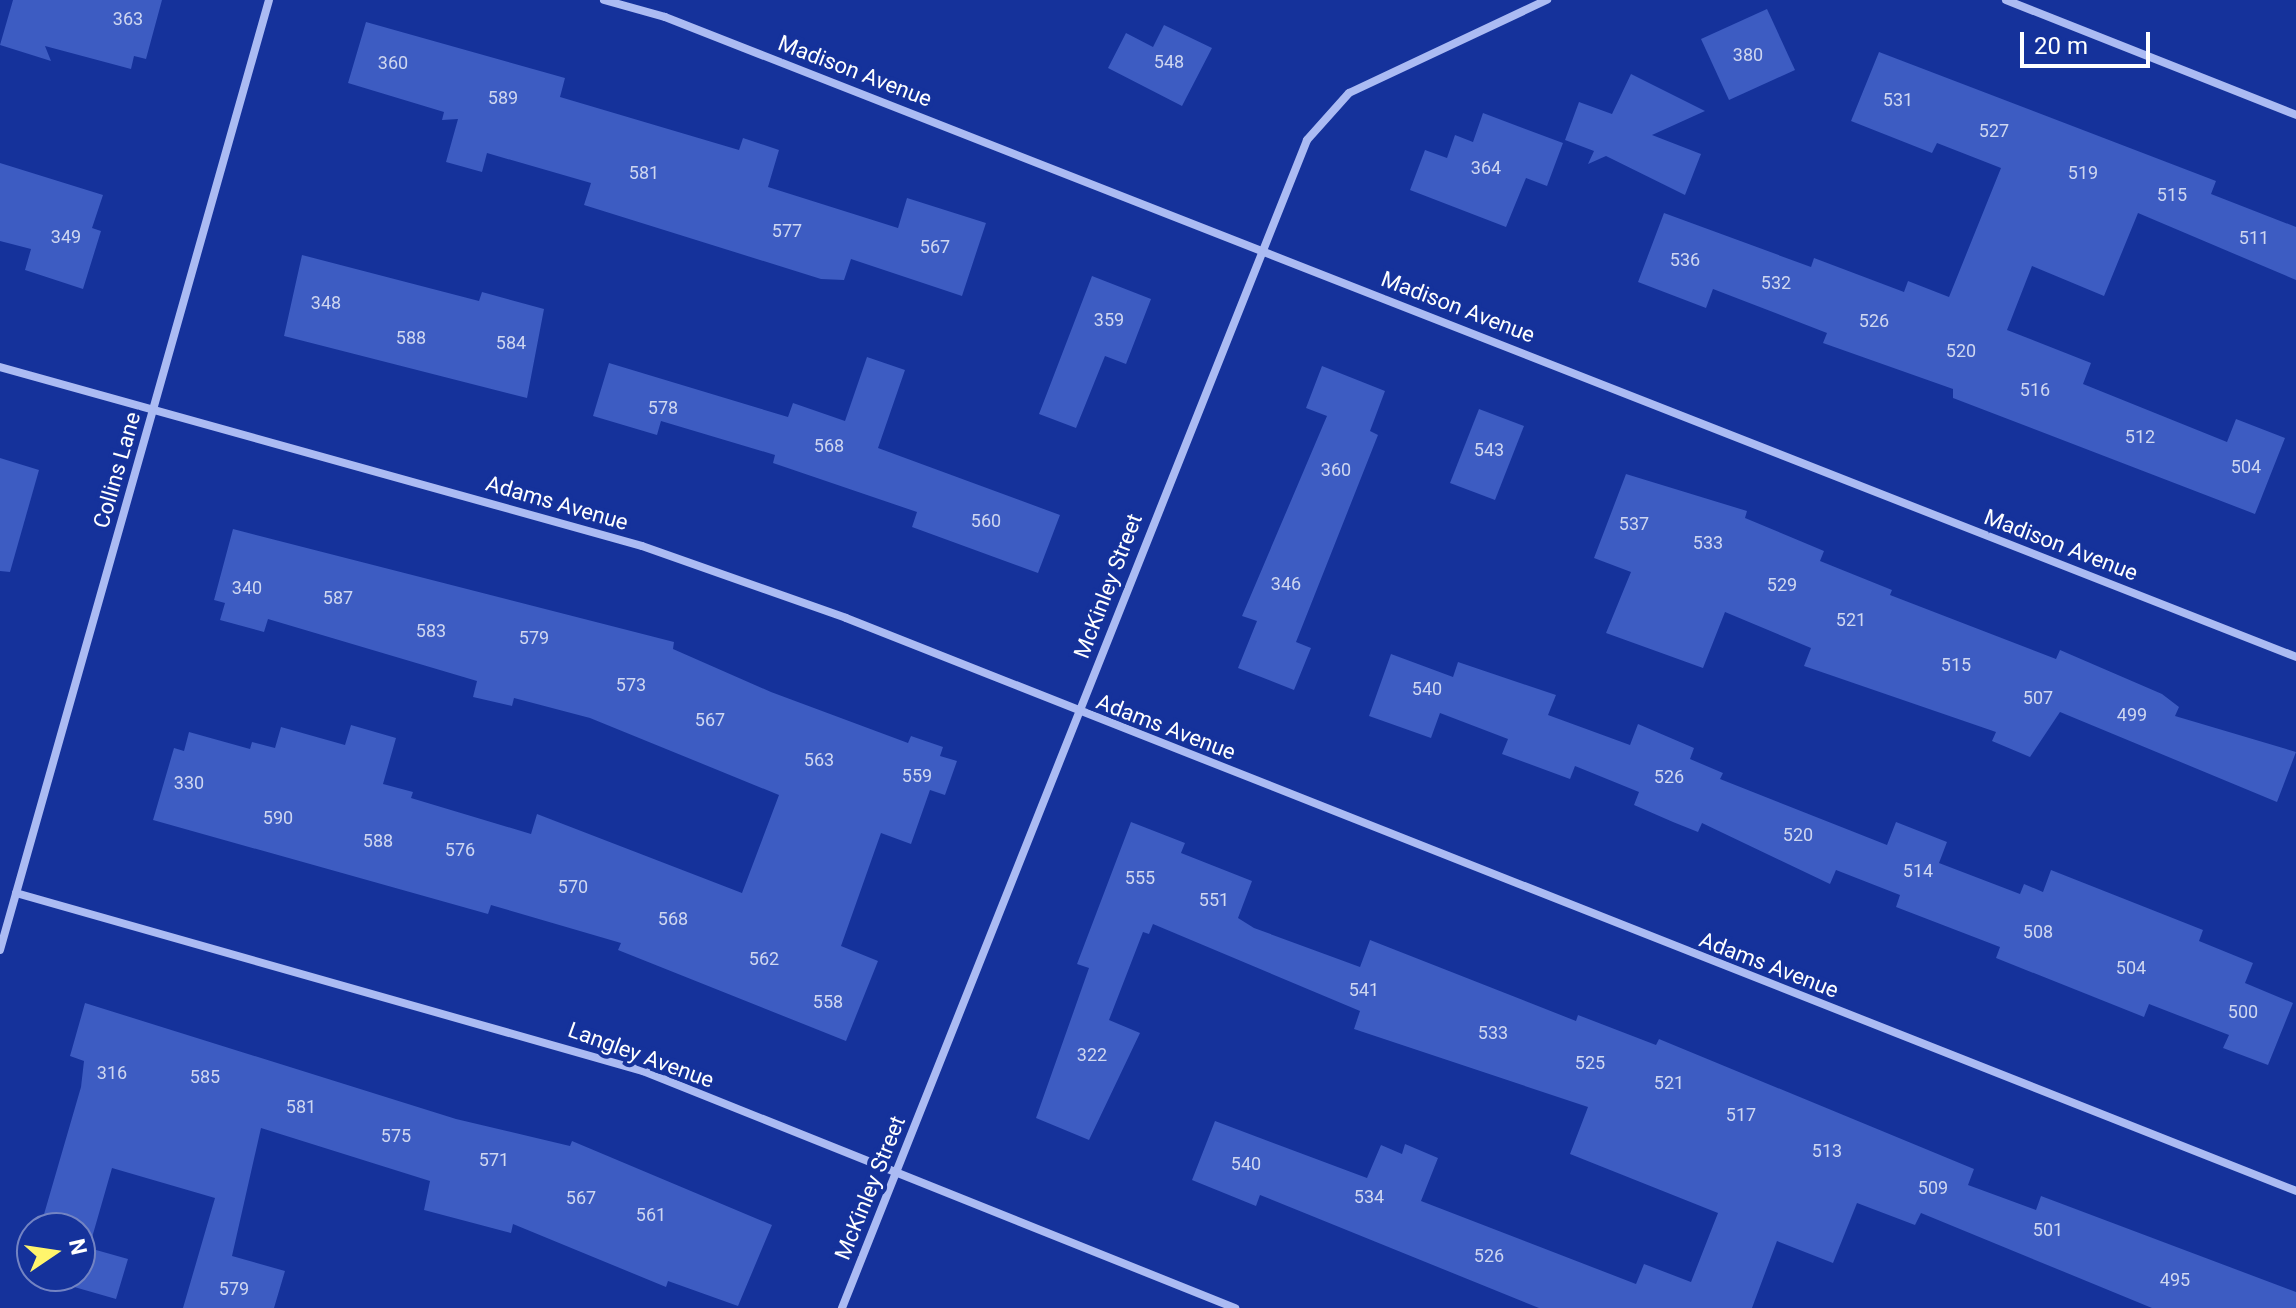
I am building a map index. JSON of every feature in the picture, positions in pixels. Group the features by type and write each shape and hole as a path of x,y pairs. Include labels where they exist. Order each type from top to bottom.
{"street":[{"name":"Collins Lane","path":"0,950 269,0"},
{"name":"Madison Avenue","path":"604,0 665,17 2296,657"},
{"name":"McKinley Street","path":"842,1308 1259,248 1307,140 1349,93 1547,0"},
{"path":"2006,0 2296,115"},
{"name":"Adams Avenue","path":"0,367 642,546 1078,712 2296,1191"},
{"name":"Langley Avenue","path":"16,893 519,1030 643,1071 1235,1308"}],"building":[{"path":"13,0 162,0 146,59 134,56 131,69 45,46 51,61 0,45"},
{"path":"1767,9 1795,70 1729,100 1701,39"},
{"path":"366,22 565,78 560,97 739,150 743,138 779,150 768,187 898,228 907,198 986,223 962,296 851,259 844,280 821,279 584,205 591,183 487,153 482,172 446,162 458,119 442,120 444,112 348,83"},
{"path":"1164,25 1212,48 1182,106 1108,68 1126,33 1153,47"},
{"path":"1879,52 2216,181 2211,194 2296,227 2296,280 2138,213 2104,296 2032,266 2007,330 2091,363 2083,384 2227,442 2236,419 2285,438 2255,514 1953,398 1953,389 1823,343 1827,333 1713,289 1706,308 1638,282 1664,213 1811,267 1814,258 1904,292 1908,281 1949,297 2001,168 1937,143 1932,153 1851,121"},
{"path":"1631,74 1705,111 1652,135 1701,154 1685,195 1606,156 1588,164 1594,151 1565,140 1579,102 1612,114"},
{"path":"1483,113 1563,143 1547,186 1526,178 1506,227 1410,190 1425,150 1447,158 1455,135 1473,142"},
{"path":"0,163 103,195 92,228 101,231 83,289 25,270 31,249 0,241"},
{"path":"302,255 479,301 482,292 544,309 527,398 284,336"},
{"path":"1092,276 1151,299 1126,364 1105,356 1076,428 1039,414"},
{"path":"867,357 905,370 878,448 1060,515 1038,573 912,527 917,512 773,463 775,455 661,421 657,435 593,416 609,363 788,417 793,403 845,421"},
{"path":"1322,366 1385,391 1370,431 1378,435 1296,642 1311,648 1294,690 1238,668 1257,621 1242,616 1327,416 1306,408"},
{"path":"1479,409 1524,426 1495,500 1450,483"},
{"path":"0,458 39,470 10,572 0,571"},
{"path":"1626,474 1747,511 1745,518 1824,551 1820,561 1892,590 1890,595 2056,659 2060,650 2162,694 2179,707 2175,716 2296,752 2277,802 2060,712 2030,757 1992,741 1996,732 1804,666 1811,648 1725,612 1703,668 1606,633 1631,572 1594,558"},
{"path":"233,529 674,642 673,649 771,692 908,743 911,736 943,747 940,756 957,761 945,795 930,790 911,844 881,833 841,946 878,961 846,1041 618,950 621,943 491,905 488,914 153,820 174,748 184,751 189,732 250,749 252,742 275,748 281,727 345,745 351,725 396,738 383,784 413,792 411,798 531,834 537,814 742,893 779,795 590,718 514,698 512,706 473,697 477,681 268,619 264,632 220,620 225,603 214,600"},
{"path":"1391,654 1453,677 1458,662 1556,695 1548,715 1630,745 1638,724 1694,748 1690,759 1723,773 1720,779 1887,845 1896,822 1947,842 1939,863 2020,894 2024,884 2043,892 2051,870 2203,930 2199,941 2253,963 2245,983 2293,1003 2268,1065 2223,1048 2229,1035 2149,1004 2144,1017 1996,958 2000,947 1896,907 1900,895 1836,870 1830,884 1702,823 1698,832 1634,805 1639,792 1575,766 1570,779 1502,754 1508,739 1440,713 1431,738 1369,716"},
{"path":"1131,822 1185,843 1181,853 1252,881 1238,918 1254,928 1360,967 1370,940 1576,1021 1578,1015 1656,1045 1659,1039 1974,1169 1968,1185 2036,1210 2041,1196 2296,1292 2296,1308 2152,1308 1921,1213 1915,1225 1857,1203 1833,1263 1777,1241 1752,1308 1539,1308 1260,1195 1256,1206 1192,1180 1215,1121 1367,1178 1381,1145 1402,1154 1405,1144 1438,1158 1421,1201 1636,1284 1644,1264 1691,1282 1718,1213 1570,1154 1588,1107 1354,1029 1360,1011 1153,924 1149,934 1143,932 1109,1020 1140,1033 1089,1140 1036,1118 1089,968 1077,964"},
{"path":"85,1003 456,1119 570,1146 572,1141 772,1225 738,1306 668,1281 666,1287 513,1224 511,1233 424,1210 430,1181 261,1128 232,1256 285,1271 274,1308 183,1308 215,1198 112,1168 96,1224 96,1212 45,1212 81,1087 84,1061 70,1056"},
{"path":"96,1250 128,1259 116,1299 92,1292 96,1292"}]}
